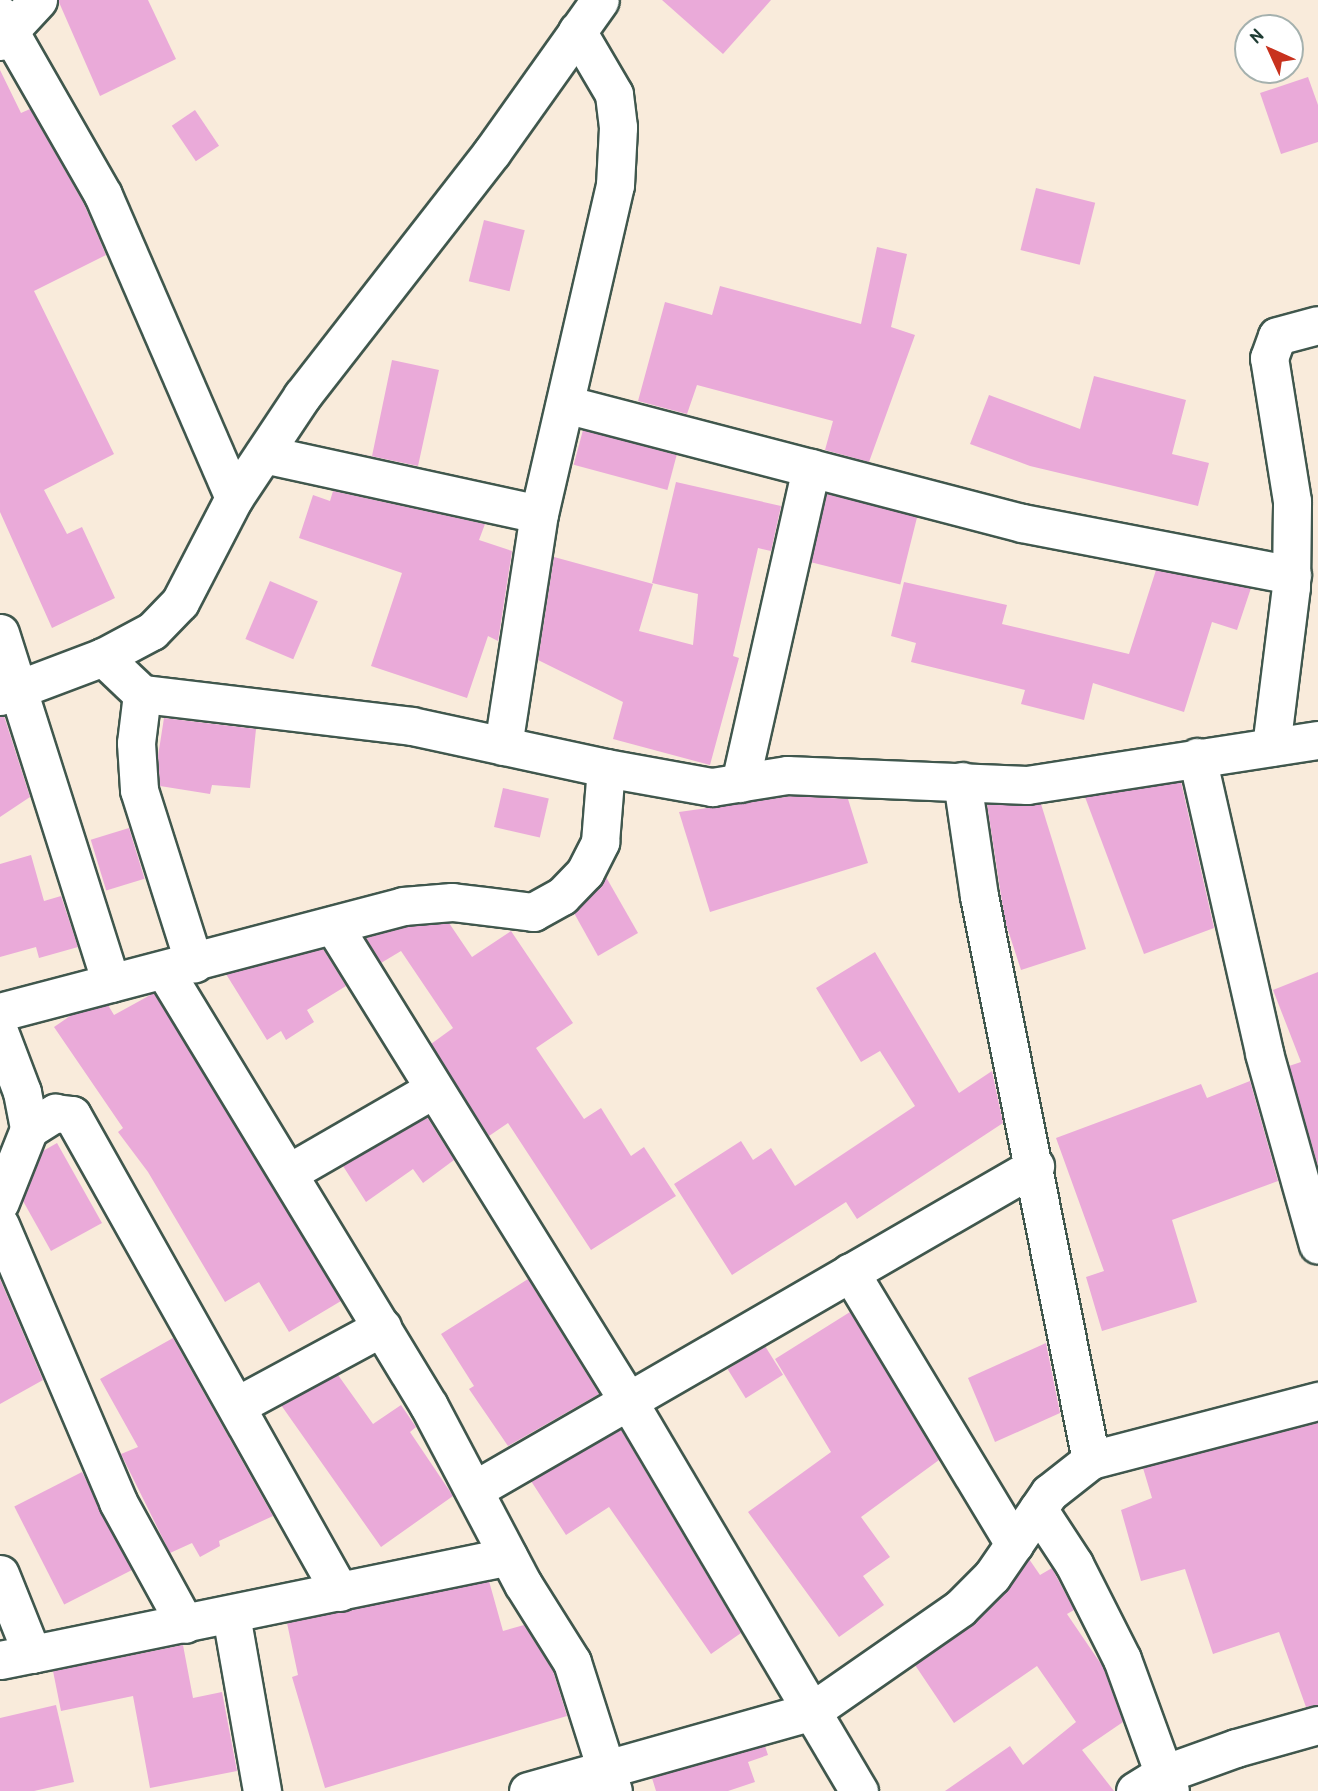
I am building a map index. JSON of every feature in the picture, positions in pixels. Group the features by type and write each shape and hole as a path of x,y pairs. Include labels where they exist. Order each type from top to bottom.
{"street":[{"path":"38,0 3,29 103,195 234,498"},
{"path":"8,692 103,657 152,631 180,601 234,498 302,396 492,152 600,0"},
{"path":"503,746 540,514 615,185 618,127 614,94 577,32"},
{"path":"1271,747 1292,575 1292,501 1269,358 1277,335 1318,326"},
{"path":"565,404 1022,523 1292,575"},
{"path":"264,454 540,514"},
{"path":"740,783 811,468"},
{"path":"0,633 8,692 111,983"},
{"path":"103,657 142,694 412,726 606,768 712,787 787,775 1027,786 1197,757 1318,740"},
{"path":"142,694 136,743 139,790 179,966 290,1172 382,1327 508,1556 572,1662 611,1780"},
{"path":"1197,757 1264,1053 1318,1245"},
{"path":"0,1012 402,906 452,902 533,912 562,896 586,872 600,842 606,768"},
{"path":"962,781 979,896 1035,1166 1091,1460"},
{"path":"333,925 627,1399 859,1791"},
{"path":"0,1034 22,1092 29,1129 0,1202"},
{"path":"290,1172 434,1089"},
{"path":"29,1129 55,1114 72,1115 238,1405 340,1591"},
{"path":"474,1490 627,1399 1035,1166"},
{"path":"0,1225 118,1502 185,1624"},
{"path":"850,1272 1014,1544"},
{"path":"238,1405 382,1327"},
{"path":"528,1791 611,1780 812,1711 960,1608 992,1576 1049,1493 1091,1460 1318,1401"},
{"path":"1038,1509 1074,1564 1122,1659 1155,1786 1318,1725"},
{"path":"0,1574 16,1657 508,1556"},
{"path":"231,1615 262,1791"}],"building":[{"path":"58,0 148,0 176,59 100,96"},
{"path":"662,0 771,0 723,54"},
{"path":"0,70 21,113 30,109 84,204 106,255 34,291 114,454 44,490 67,534 82,527 115,598 52,628 0,512"},
{"path":"1308,77 1318,105 1318,142 1281,154 1260,93 1287,84 1304,84 1304,78"},
{"path":"195,110 219,146 196,161 172,126"},
{"path":"1036,188 1095,203 1080,265 1021,250"},
{"path":"484,220 525,230 510,291 469,281"},
{"path":"877,247 907,254 891,327 915,335 869,462 825,450 833,421 697,385 687,414 638,401 665,302 712,315 720,286 861,324"},
{"path":"392,360 439,370 418,466 347,451 372,456"},
{"path":"1094,376 1186,400 1172,454 1209,463 1198,506 1030,466 970,444 989,395 1080,429"},
{"path":"583,430 677,455 667,490 574,465"},
{"path":"676,482 781,506 771,551 758,548 733,656 739,658 710,765 613,739 623,702 538,660 554,557 653,584 639,631 693,645 698,594 652,583"},
{"path":"333,491 485,524 479,540 512,551 498,641 488,636 467,698 371,666 402,573 299,538 313,495 330,501"},
{"path":"827,494 917,516 900,584 810,562"},
{"path":"1156,570 1251,588 1237,630 1212,622 1184,712 1093,683 1084,720 1021,704 1025,690 911,662 916,643 891,636 904,582 1007,605 1002,624 1129,654"},
{"path":"270,581 318,601 293,659 245,639"},
{"path":"0,716 4,716 30,797 0,817"},
{"path":"164,718 256,729 250,788 212,785 210,794 160,786 158,756"},
{"path":"1181,782 1214,928 1144,954 1085,797"},
{"path":"503,788 549,799 540,838 494,827"},
{"path":"793,796 848,799 868,863 710,912 679,812"},
{"path":"987,804 1041,804 1086,949 1021,970 1005,921"},
{"path":"129,828 144,879 106,890 91,840"},
{"path":"31,855 44,901 61,896 78,947 39,958 36,947 0,957 0,864"},
{"path":"606,877 638,933 598,956 574,913"},
{"path":"449,923 472,957 511,931 573,1023 536,1048 584,1119 601,1108 631,1156 644,1147 676,1196 591,1250 508,1123 489,1136 431,1044 453,1028 401,951 381,963 366,938 407,927"},
{"path":"323,949 346,986 307,1010 314,1022 286,1040 281,1031 267,1040 226,974"},
{"path":"875,952 959,1093 992,1071 1003,1123 857,1219 846,1202 732,1275 674,1184 741,1141 753,1160 771,1148 795,1186 915,1106 880,1051 861,1062 816,988"},
{"path":"1318,972 1318,1166 1289,1066 1301,1062 1273,990"},
{"path":"154,993 341,1301 289,1332 259,1282 225,1302 148,1172 118,1132 123,1128 54,1027 73,1014 108,1005 114,1015"},
{"path":"1250,1081 1278,1181 1172,1220 1197,1302 1102,1331 1086,1277 1104,1271 1056,1138 1201,1084 1207,1098"},
{"path":"427,1117 454,1160 423,1183 413,1169 366,1202 343,1166"},
{"path":"57,1143 102,1223 51,1251 23,1201 43,1151"},
{"path":"0,1279 43,1380 0,1404"},
{"path":"528,1279 599,1394 508,1446 469,1389 474,1386 441,1334"},
{"path":"850,1312 939,1460 861,1517 890,1557 863,1576 884,1605 839,1637 748,1512 831,1452 775,1359"},
{"path":"173,1338 273,1516 219,1541 220,1546 200,1557 192,1543 170,1553 121,1454 138,1447 100,1379"},
{"path":"1046,1343 1060,1413 995,1442 968,1378"},
{"path":"765,1346 783,1375 746,1398 728,1369"},
{"path":"338,1375 373,1424 401,1405 416,1427 410,1432 453,1496 381,1547 281,1405"},
{"path":"1318,1423 1318,1705 1306,1707 1279,1632 1213,1654 1185,1569 1141,1581 1121,1510 1152,1498 1143,1468"},
{"path":"621,1430 741,1633 711,1654 609,1507 566,1535 531,1481"},
{"path":"82,1472 132,1570 64,1605 14,1507"},
{"path":"1029,1559 1040,1575 1052,1568 1074,1610 1067,1614 1103,1667 1123,1722 1082,1750 1114,1791 945,1791 1010,1746 1023,1765 1076,1722 1037,1666 954,1723 915,1665 975,1623 1007,1591"},
{"path":"489,1581 503,1631 524,1625 553,1671 567,1716 325,1788 292,1677 298,1675 287,1623"},
{"path":"183,1645 193,1698 222,1692 237,1771 150,1788 133,1696 61,1711 53,1671"},
{"path":"56,1705 74,1782 34,1791 0,1791 0,1718"},
{"path":"765,1746 768,1755 748,1762 755,1782 728,1791 656,1791 652,1778"}]}
